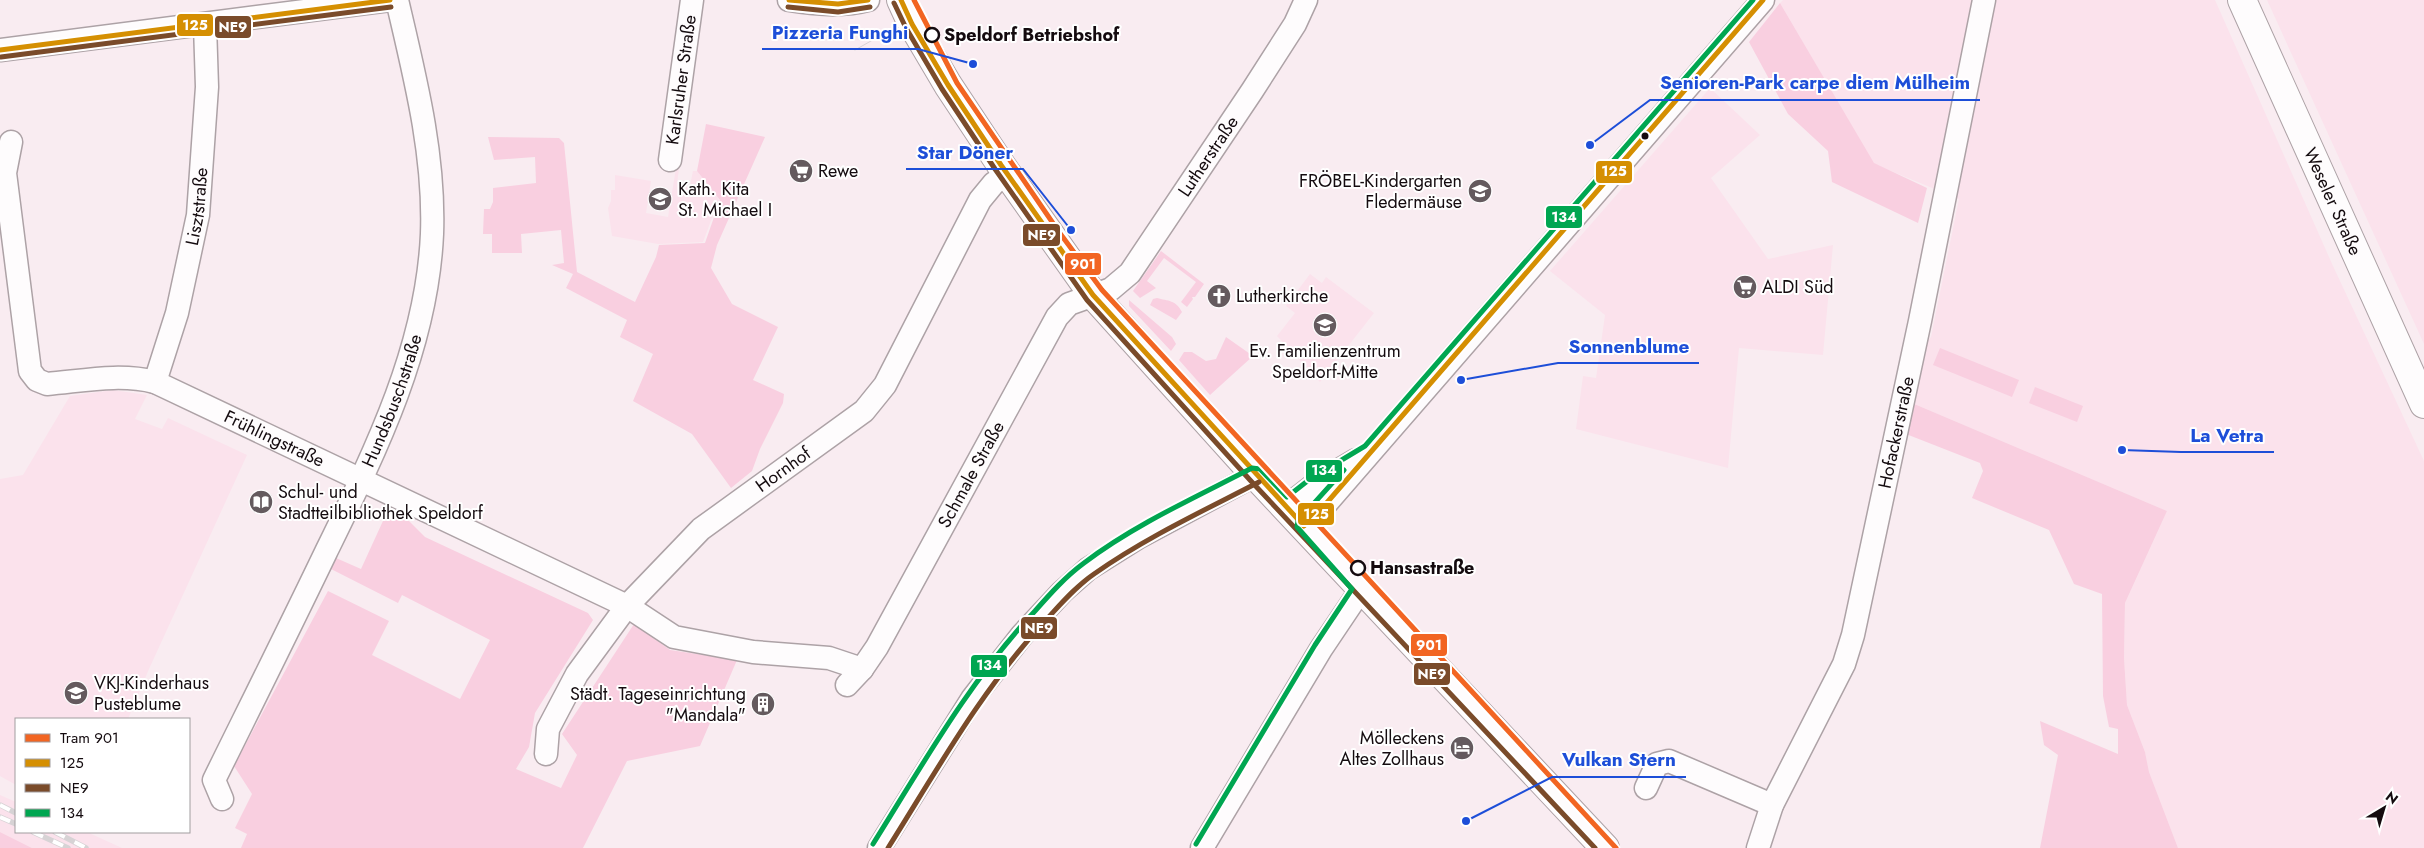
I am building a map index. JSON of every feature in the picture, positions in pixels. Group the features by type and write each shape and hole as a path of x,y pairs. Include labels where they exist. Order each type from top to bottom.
{"main road":[{"path":"901,0 948,85 1008,175 1093,294 1255,475 1605,848"},
{"name":"Weseler Straße","path":"2242,0 2424,404"}],"street":[{"path":"0,50 205,25 314,5 390,0"},
{"name":"Hundsbuschstraße","path":"222,798 214,780 362,479 409,361 430,257 432,232 429,150 397,0"},
{"name":"Karlsruher Straße","path":"670,160 692,0"},
{"path":"789,0 824,4 856,3 868,0"},
{"name":"Lutherstraße","path":"1093,294 1111,289 1130,273 1252,91 1295,24 1306,0"},
{"path":"1295,517 1314,484 1370,452 1764,0"},
{"name":"Hofackerstraße","path":"1758,848 1772,805 1844,664 1853,635 1920,321 1984,0"},
{"name":"Lisztstraße","path":"155,382 177,313 198,215 207,87 205,25"},
{"name":"Frühlingstraße","path":"11,142 5,173 30,371 37,380 47,384 112,377 136,378 155,382 628,606"},
{"name":"Hornhof","path":"546,754 548,729 577,674 628,606 701,529 864,411 875,399 885,385 980,200 994,183 1008,175"},
{"name":"Schmale Straße","path":"628,606 674,637 753,652 829,658 855,677 877,647 1057,317 1069,304 1093,294"},
{"path":"879,848 972,699 1022,635 1062,592 1088,569 1139,538 1255,475"},
{"path":"1202,848 1321,649 1362,588"},
{"path":"1646,788 1657,764 1669,761 1772,805"}],"shaded area":[{"path":"1783,0 2215,0 2333,266 2424,461 2424,848 2178,848 2149,772 2145,752 2127,705 2124,658 2125,603 2167,511 1912,403 1924,344 1931,337 1959,199 1874,164 1780,3"},
{"path":"2267,0 2424,0 2424,344"},
{"path":"1780,3 1874,163 1927,188 1918,223 1832,182 1828,151 1788,114 1749,42"},
{"path":"1710,88 1760,135 1711,178 1768,259 1833,245 1823,355 1739,348 1728,468 1576,429 1583,376 1596,378 1605,315 1550,271"},
{"path":"706,124 765,137 717,245 711,268 732,304 778,327 753,380 784,394 783,403 760,449 752,471 731,488 692,434 633,401 653,354 620,337 627,320 566,288 573,274 552,265 564,263 561,230 521,234 522,253 492,253 492,234 483,234 484,209 490,209 493,202 493,188 536,183 535,157 494,160 488,137 559,138 564,143 577,272 635,302 656,257 659,245 705,243 720,200 697,171"},
{"path":"676,168 679,168 677,183 690,186 693,171 697,171 719,199 703,242 658,244 612,236 608,208 611,201 611,190 615,190 615,175 651,181 646,213 668,217"},
{"path":"1161,251 1204,284 1195,297 1192,297 1193,299 1187,307 1181,302 1196,282 1164,258 1147,281 1156,288 1140,298 1133,291"},
{"name":"Ev. Familienzentrum Speldorf-Mitte","path":"1310,274 1322,283 1326,277 1374,313 1320,382 1277,336 1295,313 1286,306"},
{"path":"1157,298 1171,302 1180,308 1182,312 1176,320 1150,305 1153,299"},
{"path":"1129,300 1172,337 1176,344 1171,351 1129,306"},
{"path":"1226,337 1253,356 1210,395 1179,360 1184,352 1192,352 1206,361 1216,359"},
{"path":"1940,348 2019,380 2012,397 1933,365"},
{"path":"2035,387 2083,406 2077,422 2029,403"},
{"path":"113,390 147,395 135,419 162,429 168,418 247,455 128,718 15,718 15,784 0,776 0,479 23,475 70,396"},
{"path":"1912,403 2167,511 2125,603 2124,658 2127,705 2145,752 2149,772 2178,848 2040,848 2058,755 2044,745 2040,721 2118,754 2118,729 2109,727 2103,696 2102,594 2074,584 2049,530 1972,498 1983,471 1980,463 1906,434"},
{"path":"388,510 406,518 425,537 588,613 593,620 535,713 529,747 516,769 561,788 577,755 562,734 634,624 670,650 737,660 700,746 627,761 583,848 241,848 247,834 235,828 252,794 234,766 328,591 389,621 372,655 460,699 490,640 402,595 398,603 331,569 336,558 361,569"},
{"path":"0,795 15,802 15,833 89,833 122,848 32,848 0,832"},
{"path":"0,832 32,848 0,848"}],"tram line":[{"name":"901","path":"914,0 957,83 1059,232 1102,290 1616,848"},
{"path":"855,50 878,37"}],"railway":[{"path":"0,805 15,812"},
{"path":"0,817 15,824"},
{"path":"35,833 68,848"},
{"path":"57,833 86,848"}],"transit line":[{"name":"125","path":"0,50 390,0"},
{"name":"125","path":"789,0 838,4 868,0"},
{"name":"125","path":"901,0 912,24 948,85 1001,165 1093,295 1304,526 1324,506 1763,0"},
{"name":"134","path":"873,844 968,694 1011,638 1064,580 1077,568 1123,536 1252,468 1260,469 1287,497 1310,479 1365,446 1753,0"},
{"name":"NE9","path":"894,3 906,28 942,89 995,169 1087,300 1250,480 1595,848"},
{"name":"NE9","path":"1,57 391,7"},
{"name":"NE9","path":"788,7 838,12 870,7"},
{"name":"134","path":"1196,844 1315,645 1352,589 1297,527 1298,521 1344,470"},
{"name":"NE9","path":"888,848 981,702 1022,647 1068,596 1094,574 1133,549 1259,482"}],"place":[{"name":"Speldorf Betriebshof","path":"932,35"},
{"name":"Pizzeria Funghi","path":"973,64"},
{"name":"Senioren-Park carpe diem Mülheim","path":"1590,145"},
{"name":"Rewe","path":"801,171"},
{"name":"FRÖBEL-Kindergarten Fledermäuse","path":"1480,191"},
{"name":"Kath. Kita St. Michael I","path":"660,199"},
{"name":"Star Döner","path":"1071,230"},
{"name":"ALDI Süd","path":"1745,287"},
{"name":"Lutherkirche","path":"1219,296"},
{"name":"Ev. Familienzentrum Speldorf-Mitte","path":"1325,325"},
{"name":"Sonnenblume","path":"1461,380"},
{"name":"La Vetra","path":"2122,450"},
{"name":"Schul- und Stadtteilbibliothek Speldorf","path":"261,502"},
{"name":"Hansastraße","path":"1358,568"},
{"name":"VKJ-Kinderhaus Pusteblume","path":"76,693"},
{"name":"Städt. Tageseinrichtung \"Mandala\"","path":"763,704"},
{"name":"Mölleckens Altes Zollhaus","path":"1462,748"},
{"name":"Vulkan Stern","path":"1466,821"}]}
